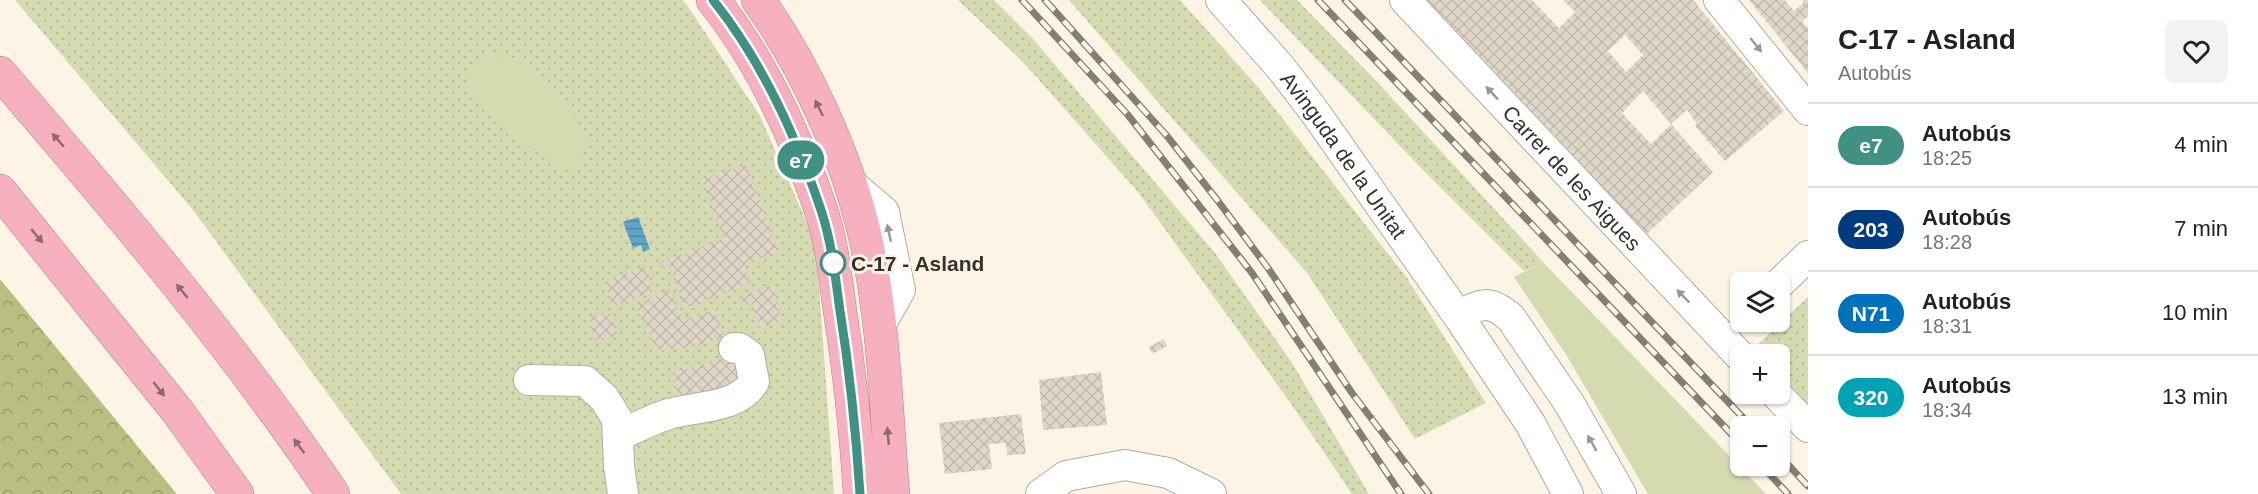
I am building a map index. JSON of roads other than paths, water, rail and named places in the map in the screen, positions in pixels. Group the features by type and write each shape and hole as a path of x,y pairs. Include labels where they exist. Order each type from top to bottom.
{"highway":[{"path":"713,0 746,48 779,105 821,211 834,269 849,364 860,494"},
{"path":"758,0 802,73 827,124 849,182 865,234 879,327 893,494"},
{"path":"0,73 105,195 228,349 333,494"},
{"path":"0,191 178,412 237,494"}],"street":[{"name":"Avinguda de la Unitat","path":"1221,0 1281,68 1314,111 1459,317 1530,423 1569,494"},
{"name":"Carrer de les Aigues","path":"1406,0 1735,338"},
{"path":"1719,0 1808,110"},
{"path":"1790,274 1808,256"},
{"path":"1459,317 1476,305 1490,305 1501,309 1511,318 1569,403 1621,494"},
{"path":"618,436 668,414 734,400 748,392 754,382 749,355 740,348 734,348"},
{"path":"530,380 585,381 604,398 617,419 623,494"},
{"path":"1786,404 1808,427"},
{"path":"1041,494 1066,476 1125,465 1168,473 1211,494"}],"water":[{"path":"638,217 650,249 643,252 641,245 633,248 623,222"}],"railway":[{"path":"1022,0 1128,115 1252,273 1401,494"},
{"path":"1045,0 1167,136 1218,201 1268,268 1352,393 1429,494"},
{"path":"1318,0 1730,433"},
{"path":"1345,0 1741,416"},
{"path":"1790,467 1808,486"},
{"path":"1771,476 1788,494"}],"place":[{"name":"C-17 - Asland","path":"833,263"}]}
